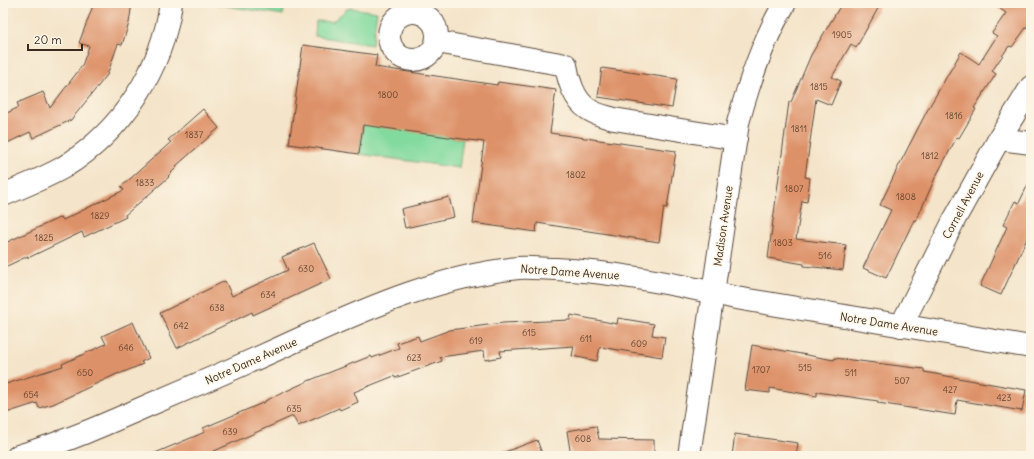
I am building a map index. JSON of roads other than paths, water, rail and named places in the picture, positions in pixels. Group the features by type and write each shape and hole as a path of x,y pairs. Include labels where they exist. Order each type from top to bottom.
{"street":[{"path":"3,195 63,168 91,149 115,125 133,101 151,71 162,46 169,19 171,3"},
{"name":"Madison Avenue","path":"689,456 738,123 748,85 761,53 785,3"},
{"path":"437,42 566,65 568,77 577,97 586,108 597,114 614,119 736,139"},
{"name":"Cornell Avenue","path":"901,326 954,220 999,139 1031,88"},
{"path":"999,139 1031,143"},
{"name":"Notre Dame Avenue","path":"18,456 41,450 87,432 224,373 349,316 434,284 480,274 520,268 575,270 632,276 744,299 1031,347"}]}
